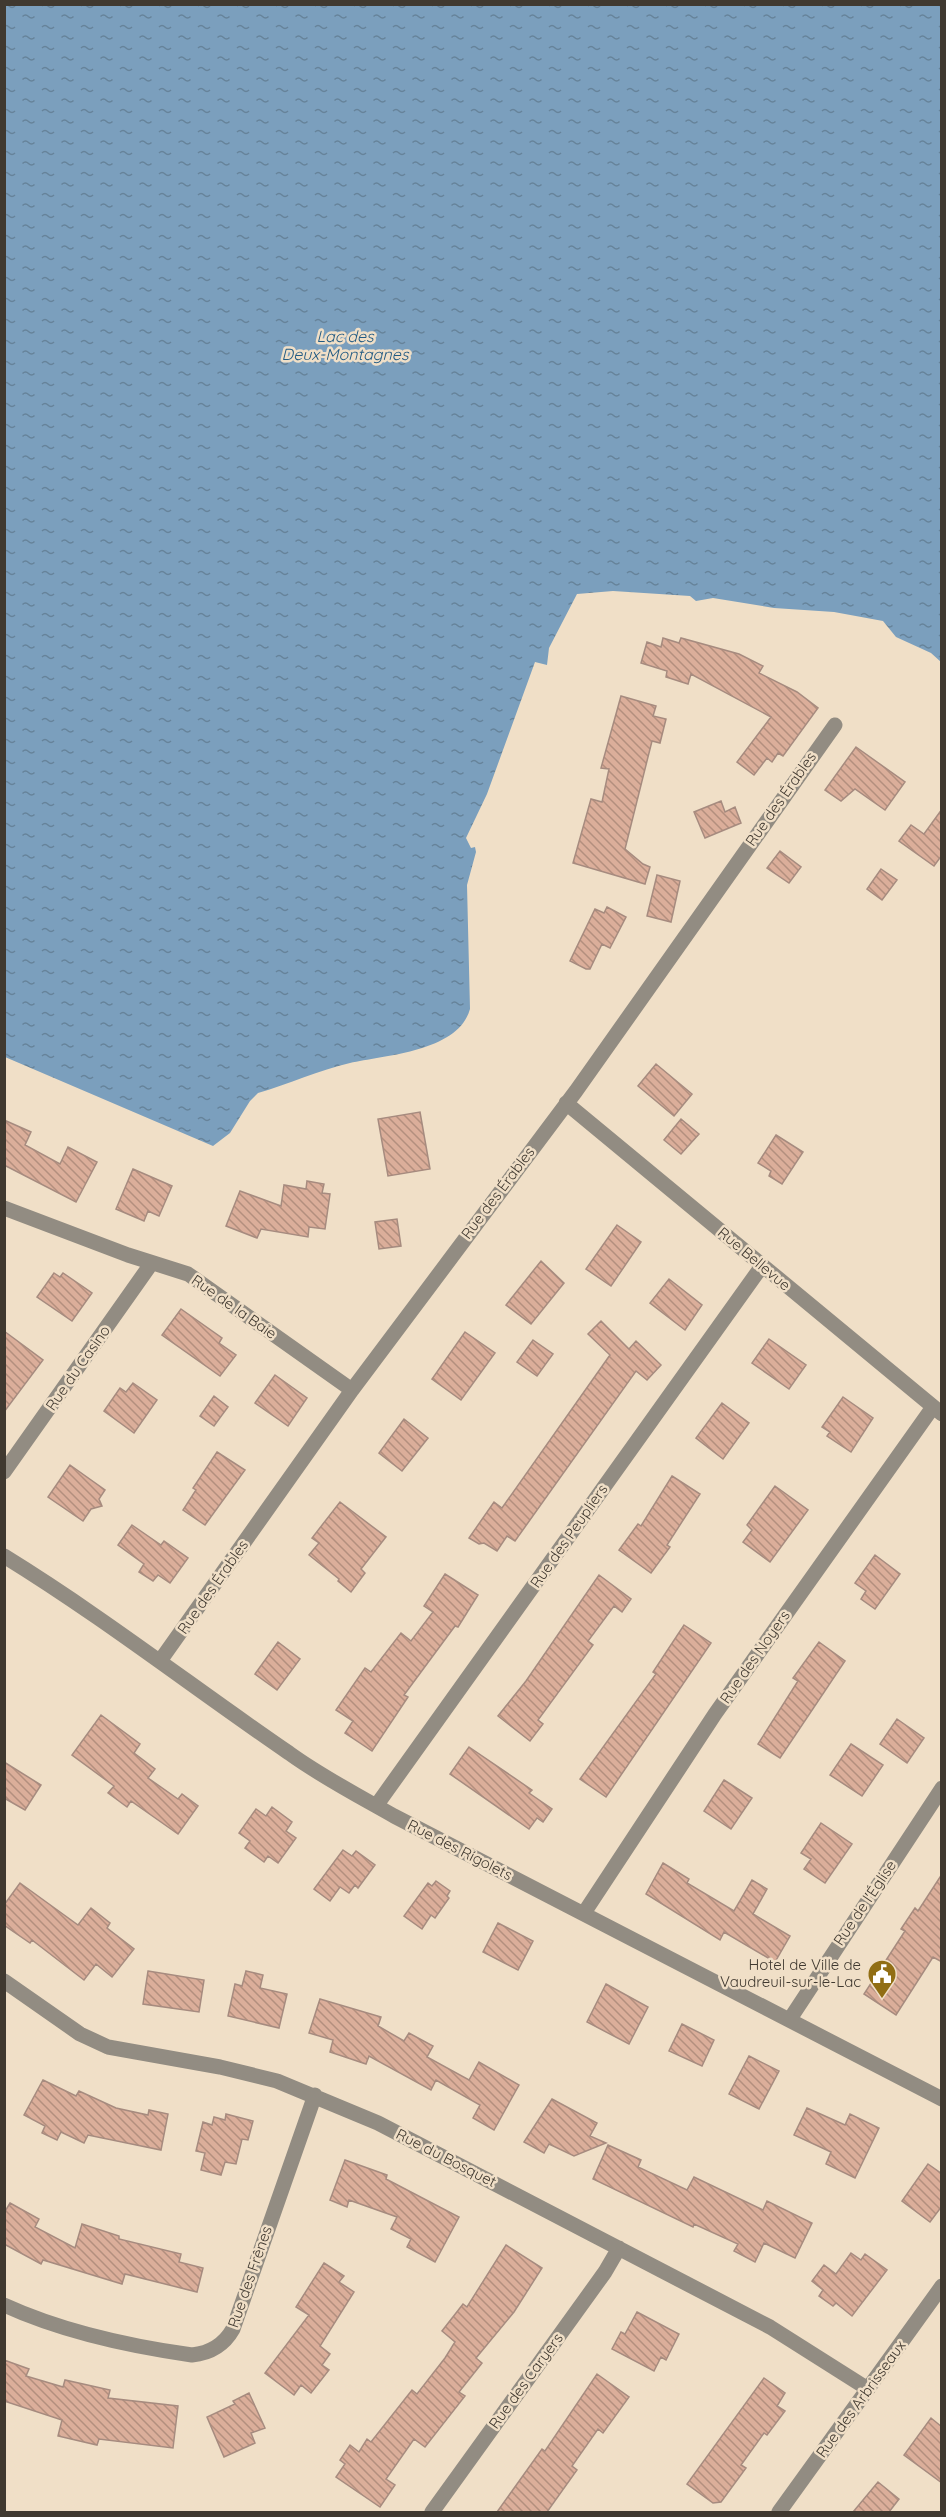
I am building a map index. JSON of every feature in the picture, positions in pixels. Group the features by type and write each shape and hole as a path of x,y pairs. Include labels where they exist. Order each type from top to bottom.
{"street":[{"name":"Rue des Érables","path":"160,1661 352,1390 566,1103 835,725"},
{"name":"Rue Bellevue","path":"566,1103 937,1411"},
{"name":"Rue de la Baie","path":"4,1208 151,1264 177,1270 197,1279 352,1390"},
{"name":"Rue du Casino","path":"4,1472 151,1264"},
{"name":"Rue des Peupliers","path":"376,1806 762,1266"},
{"name":"Rue des Noyers","path":"584,1913 715,1714 937,1411"},
{"name":"Rue des Rigolets","path":"4,1556 160,1661 289,1754 376,1806 942,2099"},
{"name":"Rue de l'Église","path":"790,2019 942,1788"},
{"name":"Rue du Bosquet","path":"4,1981 80,2034 108,2047 220,2067 277,2081 315,2095 441,2154 799,2343 868,2389"},
{"name":"Rue des Frênes","path":"4,2305 64,2327 129,2344 192,2355 201,2354 220,2345 233,2329 315,2095"},
{"name":"Rue des Caryers","path":"432,2512 605,2272 619,2248"},
{"name":"Rue des Arbrisseaux","path":"779,2512 942,2286"}],"water":[{"name":"Lac des Deux-Montagnes","path":"5,4 941,5 941,662 931,653 896,637 883,621 834,612 774,608 713,598 696,601 690,596 613,591 577,594 549,648 547,665 535,662 487,794 466,838 471,848 475,847 476,852 467,885 470,1009 463,1023 436,1043 419,1049 338,1066 258,1093 250,1101 230,1133 213,1146 5,1057"}],"building":[{"path":"663,638 679,643 681,638 739,654 763,666 759,673 797,692 818,708 783,756 778,753 772,762 767,758 754,775 737,762 771,717 691,674 688,684 666,677 667,671 641,663 647,642 661,647"},
{"path":"621,696 656,706 653,716 666,719 660,743 652,741 625,849 650,867 645,884 573,863 591,799 602,802 609,769 601,768"},
{"path":"856,747 905,782 885,810 855,789 841,801 825,790"},
{"path":"721,801 725,812 735,807 741,823 705,838 694,812"},
{"path":"942,809 942,855 934,866 899,841 911,825 924,834"},
{"path":"780,851 801,867 789,883 767,868"},
{"path":"881,869 897,880 882,900 867,889"},
{"path":"657,875 680,881 671,922 647,916"},
{"path":"607,907 626,917 610,948 602,944 590,969 570,961 595,909 604,913"},
{"path":"656,1064 692,1094 674,1116 638,1086"},
{"path":"420,1112 430,1169 388,1176 378,1119"},
{"path":"681,1119 699,1134 681,1154 664,1140"},
{"path":"4,1120 31,1132 25,1145 60,1164 68,1147 97,1162 76,1202 4,1165"},
{"path":"776,1135 803,1152 782,1184 769,1176 771,1171 758,1163"},
{"path":"133,1169 172,1186 159,1216 148,1211 144,1221 116,1209"},
{"path":"307,1181 324,1184 322,1193 330,1194 325,1229 309,1227 308,1237 261,1229 257,1238 226,1226 240,1191 281,1206 284,1185 306,1189"},
{"path":"397,1219 401,1246 379,1249 375,1222"},
{"path":"617,1225 641,1242 611,1286 586,1269"},
{"path":"541,1261 564,1283 531,1324 506,1305"},
{"path":"54,1273 60,1277 63,1273 92,1293 72,1321 37,1297"},
{"path":"669,1279 702,1305 685,1330 650,1303"},
{"path":"181,1309 222,1338 219,1343 236,1355 220,1376 162,1335"},
{"path":"601,1321 629,1349 636,1341 661,1365 647,1380 636,1371 515,1541 507,1536 497,1551 484,1543 479,1544 469,1538 494,1502 502,1508 610,1355 588,1334"},
{"path":"4,1331 43,1360 4,1412"},
{"path":"465,1332 495,1353 461,1400 432,1379"},
{"path":"769,1339 806,1365 789,1389 752,1363"},
{"path":"533,1340 553,1354 537,1376 517,1362"},
{"path":"275,1375 307,1398 288,1426 255,1403"},
{"path":"133,1383 157,1400 134,1433 104,1411 120,1388 126,1392"},
{"path":"214,1396 228,1407 214,1426 200,1416"},
{"path":"843,1397 873,1418 851,1452 827,1436 830,1432 822,1427"},
{"path":"722,1403 749,1423 723,1459 696,1438"},
{"path":"404,1419 428,1438 402,1471 379,1453"},
{"path":"217,1452 245,1470 205,1525 183,1510 196,1490 193,1488"},
{"path":"70,1465 105,1490 99,1499 102,1506 91,1509 83,1521 48,1497"},
{"path":"672,1476 700,1494 667,1545 670,1547 651,1573 619,1550 638,1524 641,1526"},
{"path":"775,1486 808,1510 770,1562 743,1542 752,1530 747,1525"},
{"path":"340,1502 386,1537 361,1569 365,1573 351,1592 338,1581 339,1579 309,1555 319,1543 312,1538"},
{"path":"132,1525 161,1545 164,1541 188,1558 170,1583 158,1575 153,1581 139,1572 144,1564 118,1545"},
{"path":"875,1555 900,1574 875,1609 861,1599 866,1591 855,1583"},
{"path":"445,1574 478,1595 458,1627 455,1626 404,1695 408,1697 372,1751 345,1733 353,1721 336,1710 365,1668 371,1672 401,1633 411,1641 433,1612 424,1606"},
{"path":"599,1575 631,1599 622,1612 614,1606 588,1641 593,1645 538,1720 543,1724 530,1741 498,1716 526,1681"},
{"path":"684,1625 711,1643 606,1797 580,1779 656,1674 653,1672"},
{"path":"278,1642 300,1659 277,1690 255,1674"},
{"path":"819,1642 845,1661 780,1758 758,1744 798,1681 793,1678"},
{"path":"101,1715 140,1744 134,1753 155,1769 148,1778 178,1799 182,1794 198,1806 178,1834 131,1801 127,1807 108,1793 114,1786 72,1755"},
{"path":"897,1719 924,1738 907,1763 880,1744"},
{"path":"851,1744 883,1765 862,1796 830,1775"},
{"path":"469,1747 532,1790 529,1793 552,1809 543,1822 537,1818 529,1829 450,1774"},
{"path":"4,1762 41,1785 25,1810 4,1798"},
{"path":"724,1780 752,1798 731,1829 704,1811"},
{"path":"272,1807 292,1822 286,1831 296,1838 278,1863 268,1856 264,1862 245,1848 250,1841 239,1833 256,1809 266,1816"},
{"path":"821,1823 852,1844 825,1883 804,1869 811,1859 801,1853"},
{"path":"343,1850 352,1856 356,1851 375,1865 358,1888 355,1885 349,1893 340,1887 330,1901 314,1889"},
{"path":"663,1863 689,1879 687,1883 734,1911 752,1880 767,1889 753,1914 790,1936 775,1962 724,1932 720,1940 646,1894"},
{"path":"942,1874 942,1962 933,1957 896,2015 864,1994 905,1931 901,1929 915,1908 918,1911"},
{"path":"436,1881 450,1891 447,1896 449,1898 435,1918 431,1915 422,1929 404,1916 428,1883 432,1886"},
{"path":"20,1883 78,1925 91,1908 110,1923 107,1928 134,1949 112,1977 96,1964 84,1980 32,1940 30,1943 4,1925 4,1905"},
{"path":"498,1923 533,1941 518,1970 483,1952"},
{"path":"148,1971 204,1980 199,2012 143,2004"},
{"path":"246,1971 263,1975 260,1988 287,1994 279,2028 228,2016 235,1984 242,1986"},
{"path":"606,1984 648,2007 629,2044 587,2022"},
{"path":"320,1999 381,2017 378,2026 404,2041 409,2033 433,2046 427,2057 469,2080 479,2062 519,2085 494,2130 473,2118 480,2105 436,2080 431,2090 369,2056 366,2064 330,2052 333,2040 309,2033"},
{"path":"682,2024 714,2040 702,2066 669,2051"},
{"path":"749,2056 779,2071 759,2109 729,2094"},
{"path":"43,2080 76,2096 79,2091 116,2108 148,2115 149,2110 168,2114 161,2150 88,2135 84,2143 61,2132 57,2140 42,2133 45,2126 24,2115"},
{"path":"552,2099 597,2123 590,2136 606,2143 574,2156 549,2144 544,2153 524,2142"},
{"path":"807,2108 845,2125 850,2114 879,2128 855,2178 826,2164 831,2152 794,2135"},
{"path":"226,2114 253,2121 248,2140 242,2139 236,2164 225,2162 221,2175 201,2170 205,2153 196,2151 203,2122 212,2125 214,2117 225,2120"},
{"path":"608,2145 641,2160 638,2167 687,2190 694,2177 763,2210 767,2201 812,2223 795,2258 764,2243 755,2262 734,2251 738,2244 694,2224 693,2227 593,2179"},
{"path":"345,2160 387,2175 386,2179 459,2217 435,2262 407,2247 411,2239 391,2229 397,2217 349,2200 347,2207 330,2200"},
{"path":"928,2164 942,2174 942,2206 930,2222 902,2201"},
{"path":"10,2203 39,2219 35,2227 75,2248 82,2224 119,2236 119,2239 181,2254 179,2262 203,2268 197,2292 125,2274 122,2284 43,2260 41,2264 4,2244 4,2213"},
{"path":"506,2245 542,2268 514,2312 476,2358 482,2363 459,2392 465,2396 425,2447 414,2439 386,2479 395,2485 380,2507 336,2477 345,2464 340,2460 350,2445 359,2452 367,2439 371,2442 412,2390 417,2394 445,2358 455,2342 442,2331 463,2304 467,2307"},
{"path":"851,2253 861,2260 865,2254 887,2270 852,2316 836,2303 833,2306 819,2296 823,2290 812,2281 824,2265 836,2274"},
{"path":"324,2263 344,2276 339,2282 354,2292 320,2346 330,2354 322,2365 329,2370 311,2393 301,2385 294,2395 265,2373 309,2315 296,2307"},
{"path":"637,2312 679,2334 666,2360 661,2357 654,2371 612,2349 621,2332 625,2334"},
{"path":"4,2360 29,2369 26,2376 63,2387 65,2380 110,2390 108,2398 178,2406 173,2448 99,2439 97,2445 58,2436 62,2420 4,2401"},
{"path":"597,2374 629,2397 603,2433 598,2429 572,2466 577,2470 547,2512 497,2512 542,2449 545,2451"},
{"path":"764,2378 785,2393 777,2406 785,2411 767,2435 764,2433 741,2465 746,2468 721,2502 713,2503 687,2484"},
{"path":"249,2393 265,2428 251,2433 255,2443 224,2457 207,2417 235,2404 233,2401"},
{"path":"931,2418 942,2427 942,2483 904,2455"},
{"path":"878,2482 899,2499 889,2512 853,2512"}],"place":[{"name":"Hotel de Ville de Vaudreuil-sur-le-Lac","path":"882,2000"}]}
